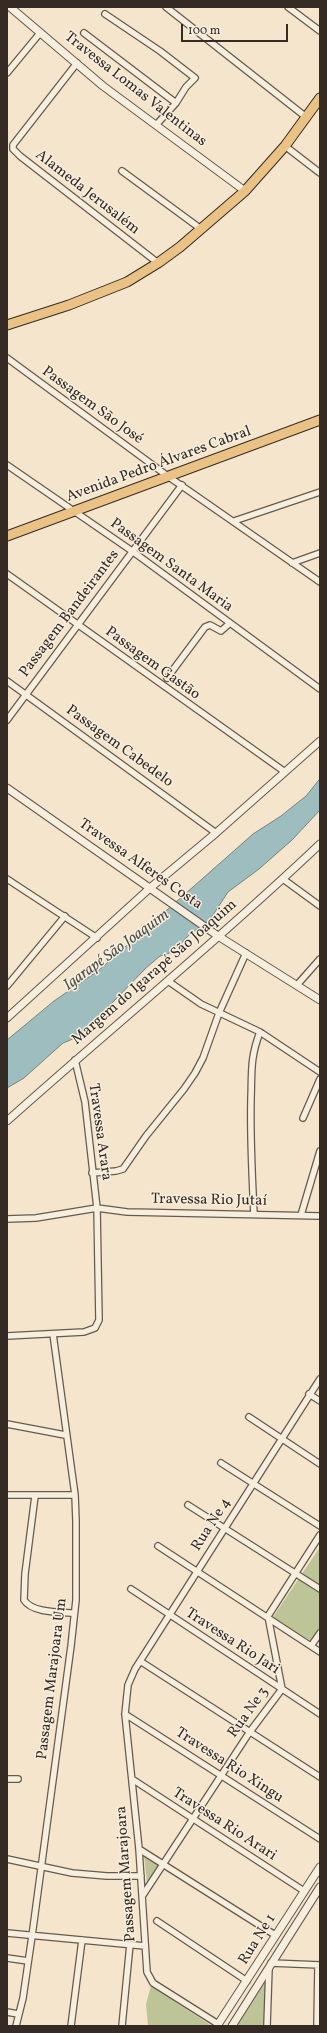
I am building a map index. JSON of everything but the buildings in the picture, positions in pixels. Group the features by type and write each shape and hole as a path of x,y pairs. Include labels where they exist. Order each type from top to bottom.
{"main road":[{"path":"7,326 69,305 126,282 158,263 201,230 245,191 285,146 320,98"},
{"name":"Avenida Pedro Álvares Cabral","path":"7,536 320,420"}],"street":[{"name":"Travessa Lomas Valentinas","path":"10,7 103,86 245,191"},
{"path":"166,7 306,117"},
{"path":"288,7 320,30"},
{"path":"105,14 160,51 196,78 186,87 176,103 156,125"},
{"path":"84,33 176,103"},
{"path":"7,73 40,34"},
{"name":"Alameda Jerusalém","path":"77,63 13,145 15,152 158,263"},
{"path":"285,146 320,173"},
{"path":"122,171 201,230"},
{"name":"Passagem São José","path":"7,358 169,477 320,582"},
{"name":"Passagem Santa Maria","path":"7,465 72,512 132,551 320,689"},
{"name":"Passagem Bandeirantes","path":"7,720 182,485"},
{"path":"234,521 320,492"},
{"path":"292,563 320,553"},
{"name":"Passagem Gastão","path":"7,574 285,772"},
{"path":"168,678 205,626 210,625 221,631 230,623"},
{"name":"Passagem Cabedelo","path":"7,681 216,833"},
{"path":"7,1018 320,741"},
{"name":"Travessa Alferes Costa","path":"7,788 215,934 297,984 320,1000"},
{"name":"Margem do Igarapé São Joaquim","path":"7,1121 75,1060 168,981 215,934 283,879 320,844"},
{"path":"7,879 97,938"},
{"path":"283,879 320,906"},
{"path":"7,986 65,916"},
{"path":"92,1173 116,1171 125,1166 146,1136 184,1089 203,1058 219,1013 246,953"},
{"path":"297,984 320,959"},
{"path":"168,981 201,1004 219,1013 232,1017 260,1032 320,1072"},
{"path":"254,1214 250,1135 251,1068 252,1057 260,1032"},
{"name":"Travessa Arara","path":"53,1334 91,1331 95,1328 99,1320 97,1208 85,1102 75,1060"},
{"path":"303,1118 320,1079"},
{"path":"301,1215 320,1151"},
{"name":"Travessa Rio Jutaí","path":"7,1219 36,1218 97,1208 127,1212 320,1216"},
{"path":"7,1336 53,1334"},
{"name":"Passagem Marajoara Um","path":"16,2026 23,1998 32,1936 74,1613 76,1552 75,1496 65,1435 53,1334"},
{"name":"Rua Ne 4","path":"128,1685 131,1675 320,1379"},
{"path":"309,1394 320,1401"},
{"path":"249,1417 320,1464"},
{"path":"7,1424 65,1435"},
{"path":"221,1463 320,1526"},
{"path":"7,1495 75,1496"},
{"path":"35,1496 25,1574 24,1600 30,1606 74,1613"},
{"path":"188,1505 226,1527 320,1589"},
{"path":"268,1616 320,1535"},
{"path":"158,1546 268,1616 320,1652"},
{"name":"Travessa Rio Jari","path":"132,1589 320,1714"},
{"name":"Rua Ne 3","path":"143,1895 165,1864 249,1733 282,1689 268,1616"},
{"path":"311,1646 320,1633"},
{"path":"140,1662 320,1777"},
{"name":"Passagem Marajoara","path":"128,1685 125,1714 143,1895 147,1972 153,1983 218,2025"},
{"name":"Travessa Rio Xingu","path":"125,1714 320,1839"},
{"path":"7,1779 18,1779"},
{"name":"Travessa Rio Arari","path":"132,1779 304,1891"},
{"path":"139,1849 165,1864 275,1935"},
{"path":"7,1859 72,1873 107,1876 141,1876"},
{"name":"Rua Ne 1","path":"218,2025 320,1867"},
{"name":"Rua Ne 1","path":"232,2026 320,1887"},
{"path":"157,1921 247,1981"},
{"path":"7,1933 145,1946"},
{"path":"71,2026 82,1940"},
{"name":"Passagem Marajoara","path":"122,2026 130,1944"},
{"path":"7,1958 28,1961"},
{"path":"267,2026 270,1965 319,1965 317,2026"},
{"path":"7,2012 18,2014"}],"green space":[{"path":"320,1547 320,1627 311,1641 273,1617"},
{"path":"144,1855 161,1864 147,1883"},
{"path":"266,1981 264,2026 237,2026"},
{"path":"151,1986 212,2026 148,2026 146,2004"}],"water":[{"path":"320,779 320,810 292,840 259,869 228,892 209,921 191,933 173,952 160,956 146,968 80,1036 63,1043 24,1078 7,1088 7,1040 54,1001 99,970 253,834 281,816 306,796"}],"water label":[{"name":"Igarapé São Joaquim","path":"117,951"}]}
